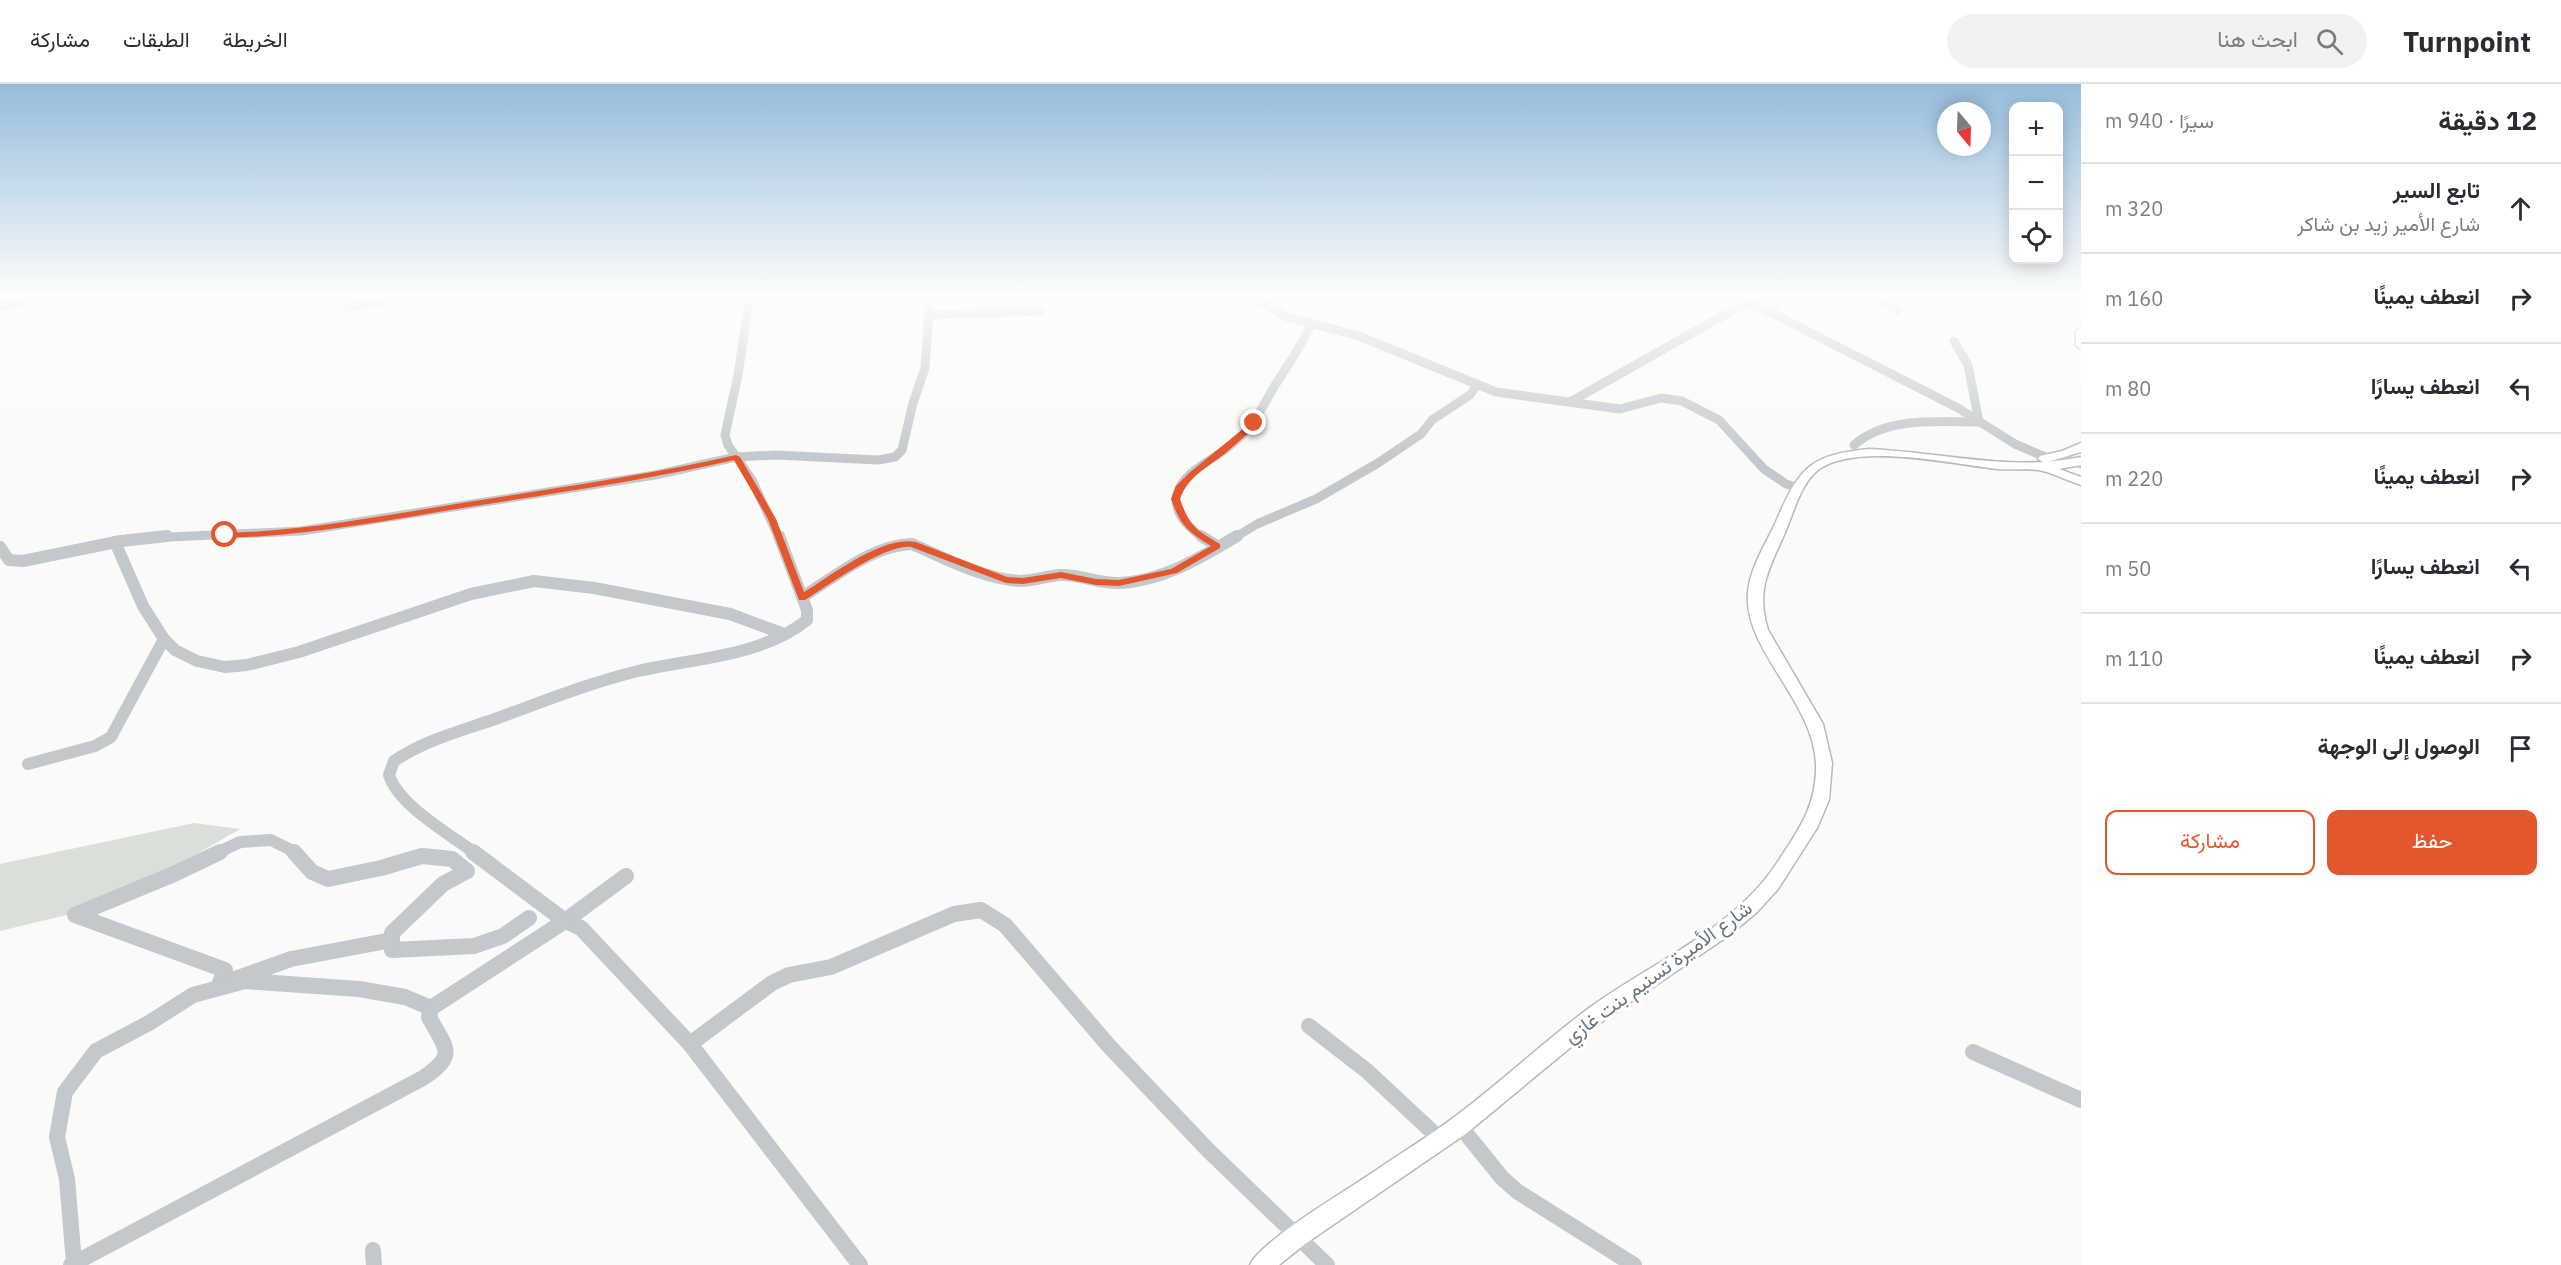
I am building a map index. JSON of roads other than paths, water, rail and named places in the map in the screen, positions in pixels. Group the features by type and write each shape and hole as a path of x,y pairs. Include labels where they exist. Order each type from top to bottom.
{"main road":[{"name":"شارع الأميرة تسنيم بنت غازي","path":"1261,1265 1297,1236 1460,1126 1593,1017 1725,928 1764,895 1787,864 1809,828 1822,794 1824,763 1822,748 1810,716 1761,630 1753,601 1760,572 1800,488 1812,469 1837,457 1894,454 1991,465 2074,462 2081,447"},
{"path":"2046,463 2081,481"}],"street":[{"path":"742,350 725,435 728,445 772,519 807,610 807,620 784,634 746,648 637,671 424,745 394,761 389,775 394,787 419,811 565,921 581,928 690,1044 860,1265"},
{"path":"0,547 9,560 23,561 115,542 167,536 274,534 301,531 665,473 736,457 784,456 878,460 900,455 913,403 925,368 926,350"},
{"path":"1217,546 1193,531 1184,522 1176,499 1180,486 1191,474 1226,449 1260,416 1275,386 1299,350"},
{"path":"1392,350 1477,386 1508,394 1620,409 1661,398 1682,401 1723,423 1764,469 1786,484 1800,488"},
{"path":"1570,402 1662,350"},
{"path":"1844,350 1944,402 2046,463"},
{"path":"1959,350 1968,365 1979,422"},
{"path":"802,597 876,553 898,543 912,544 1006,580 1023,581 1061,575 1112,583 1130,582 1169,573 1197,560 1257,524 1316,499 1378,463 1420,434 1432,420 1470,395 1477,386"},
{"path":"1944,402 1974,402"},
{"path":"1854,445 1860,437 1870,433 1909,423 1979,422"},
{"path":"115,542 143,606 164,639 175,650 197,661 225,667 247,665 351,635 471,594 534,581 594,588 730,614 784,634"},
{"path":"28,764 95,746 111,737 164,639"},
{"path":"218,988 225,970 75,915 174,874 240,842 271,840 298,854 312,872 328,879 381,868 422,856 452,859 467,871 443,884 392,933 392,950 474,945 503,936 529,918"},
{"path":"431,1008 405,997 359,989 245,981 193,995 149,1023 96,1051 65,1092 57,1137 67,1179 72,1264 423,1078 442,1065 447,1054 429,1017 431,1008 565,921 626,876"},
{"path":"690,1044 772,983 789,975 831,967 954,914 973,908 988,911 1005,925 1109,1046 1208,1150 1326,1265"},
{"path":"218,988 250,972 342,948 392,940"},
{"path":"1310,1026 1367,1071 1440,1139"},
{"path":"1973,1052 2081,1100"},
{"path":"1460,1126 1490,1164 1518,1192 1634,1265"}]}
